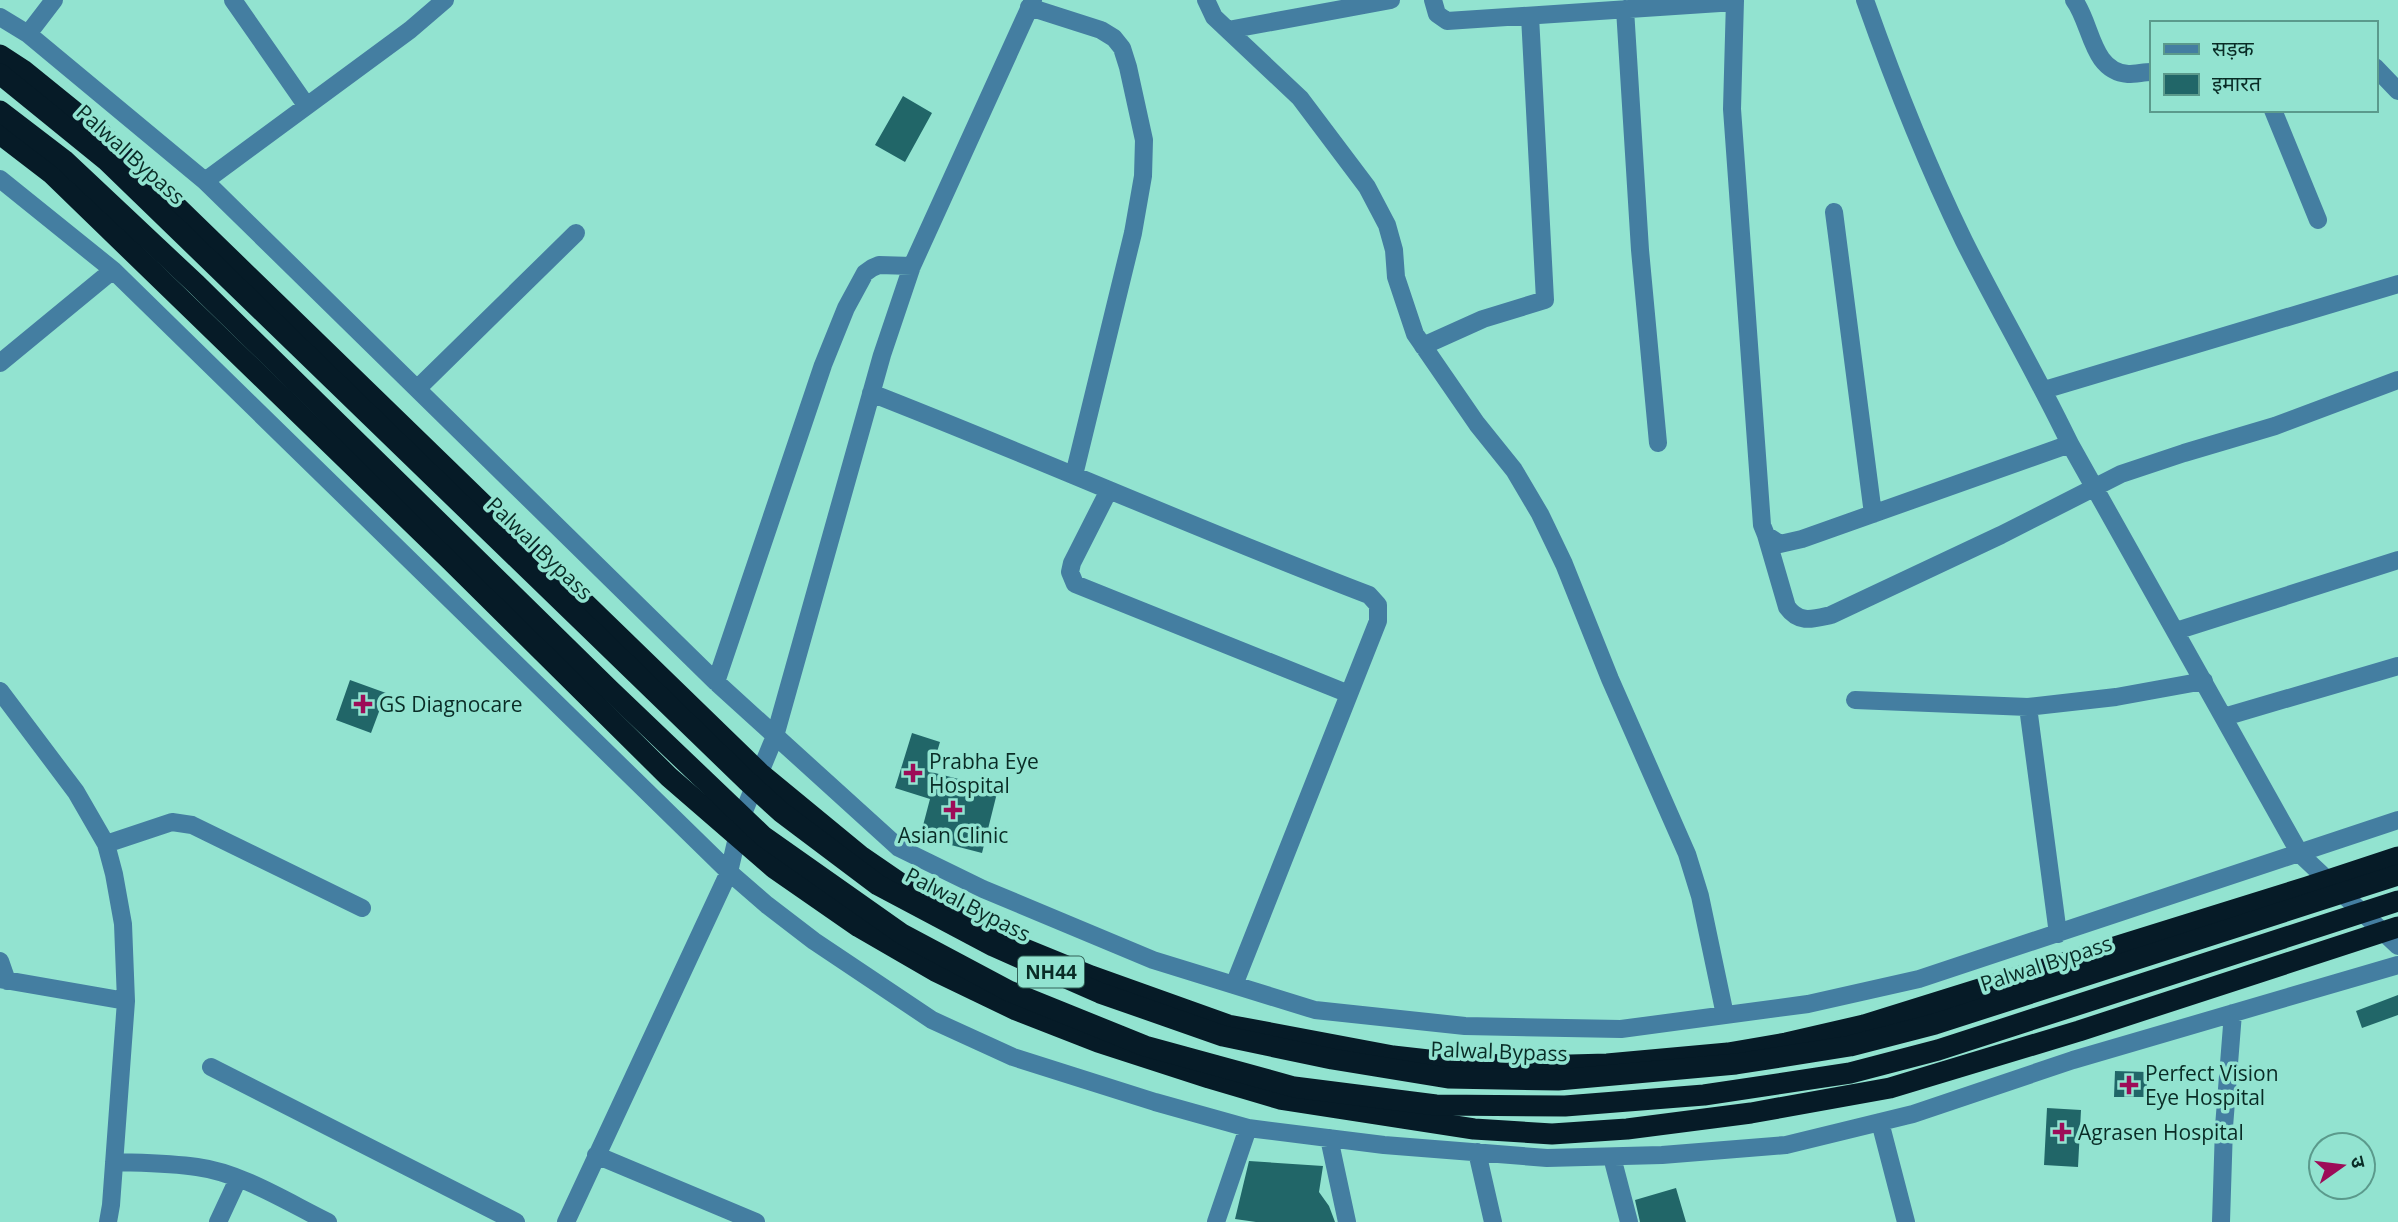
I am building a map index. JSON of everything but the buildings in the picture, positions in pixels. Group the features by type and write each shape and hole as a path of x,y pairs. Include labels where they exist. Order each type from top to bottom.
{"highway":[{"path":"0,55 23,70 102,134 760,773 862,857 913,892 1015,945 1228,1026 1392,1056 1455,1063 1534,1066 1607,1064 1728,1053 1864,1025 2398,857"},
{"name":"Palwal Bypass","path":"0,74 106,160 737,772 782,812 878,885 993,946 1100,993 1223,1036 1332,1059 1448,1078 1558,1080 1736,1064 1850,1045 1935,1024 2398,875"},
{"name":"NH44","path":"0,111 64,160 186,274 763,836 902,934 1009,991 1145,1046 1294,1087 1436,1105 1565,1106 1704,1095 1850,1073 1938,1050 2398,901"},
{"path":"0,134 52,174 450,560 669,777 774,868 859,927 935,971 1016,1010 1098,1042 1280,1099 1475,1129 1552,1134 1627,1129 1751,1113 1890,1088 2393,935"}],"street":[{"path":"28,34 54,0"},
{"path":"233,0 306,105"},
{"path":"205,181 410,30 445,0"},
{"path":"1206,0 1214,17 1300,98 1367,187 1387,225 1402,302 1415,334 1477,424 1514,470 1540,514 1564,564 1610,680 1687,854 1700,897 1725,1015"},
{"path":"1228,30 1391,0"},
{"path":"1433,0 1437,14 1447,21 1735,1 1732,109 1762,525 1787,607 1798,619 1831,615 1977,546 2095,485 2146,465 2276,426 2398,380"},
{"path":"1865,0 1895,85 1964,240 2070,444 2300,854 2393,935"},
{"path":"2074,0 2081,9 2097,52 2105,64 2128,74 2150,72"},
{"path":"566,1222 729,872 742,816 775,736 871,393 912,266 1031,4 1101,30 1114,38 1122,48 1128,67 1144,140 1143,176 1133,233 1074,475"},
{"path":"1625,9 1640,250 1658,443"},
{"path":"1423,346 1483,319 1540,304 1545,300 1530,16"},
{"path":"0,17 28,34 205,181 716,682 899,848 983,889 1153,960 1315,1010 1465,1026 1621,1029 1808,1004 1919,979 2398,820"},
{"path":"2377,69 2398,91"},
{"path":"2274,112 2318,220"},
{"path":"0,179 113,270 729,872 767,905 814,941 932,1020 1013,1057 1248,1128 1547,1158 1662,1155 1786,1145 1913,1114 2073,1060 2398,965"},
{"path":"1834,212 1873,514"},
{"path":"417,389 576,233"},
{"path":"716,682 823,365 846,308 865,273 872,268 879,265 912,266"},
{"path":"0,363 113,270"},
{"path":"2044,390 2398,284"},
{"path":"871,393 995,441 1259,553 1369,595 1378,605 1378,621 1234,985"},
{"path":"1766,535 1780,544 1802,539 2070,444"},
{"path":"1109,491 1072,563 1070,572 1075,584 1349,694"},
{"path":"2176,631 2398,560"},
{"path":"2224,717 2398,666"},
{"path":"1855,700 2028,707 2116,697 2204,681"},
{"path":"0,691 76,792 106,844 123,924 126,1001 108,1222"},
{"path":"2028,707 2058,934"},
{"path":"106,844 172,822 192,825 362,908"},
{"path":"0,961 3,980 126,1001"},
{"path":"2221,1222 2224,1128 2233,1013"},
{"path":"211,1067 516,1222"},
{"path":"1880,1122 1906,1222"},
{"path":"1216,1222 1248,1128"},
{"path":"1329,1138 1347,1222"},
{"path":"1477,1152 1493,1222"},
{"path":"596,1155 756,1222"},
{"path":"1612,1157 1629,1222"},
{"path":"114,1162 197,1167 238,1179 328,1222"},
{"path":"218,1222 238,1179"}],"place":[{"name":"GS Diagnocare","path":"363,704"},
{"name":"Prabha Eye Hospital","path":"913,773"},
{"name":"Asian Clinic","path":"953,810"},
{"name":"Perfect Vision Eye Hospital","path":"2129,1085"},
{"name":"Agrasen Hospital","path":"2062,1132"}]}
